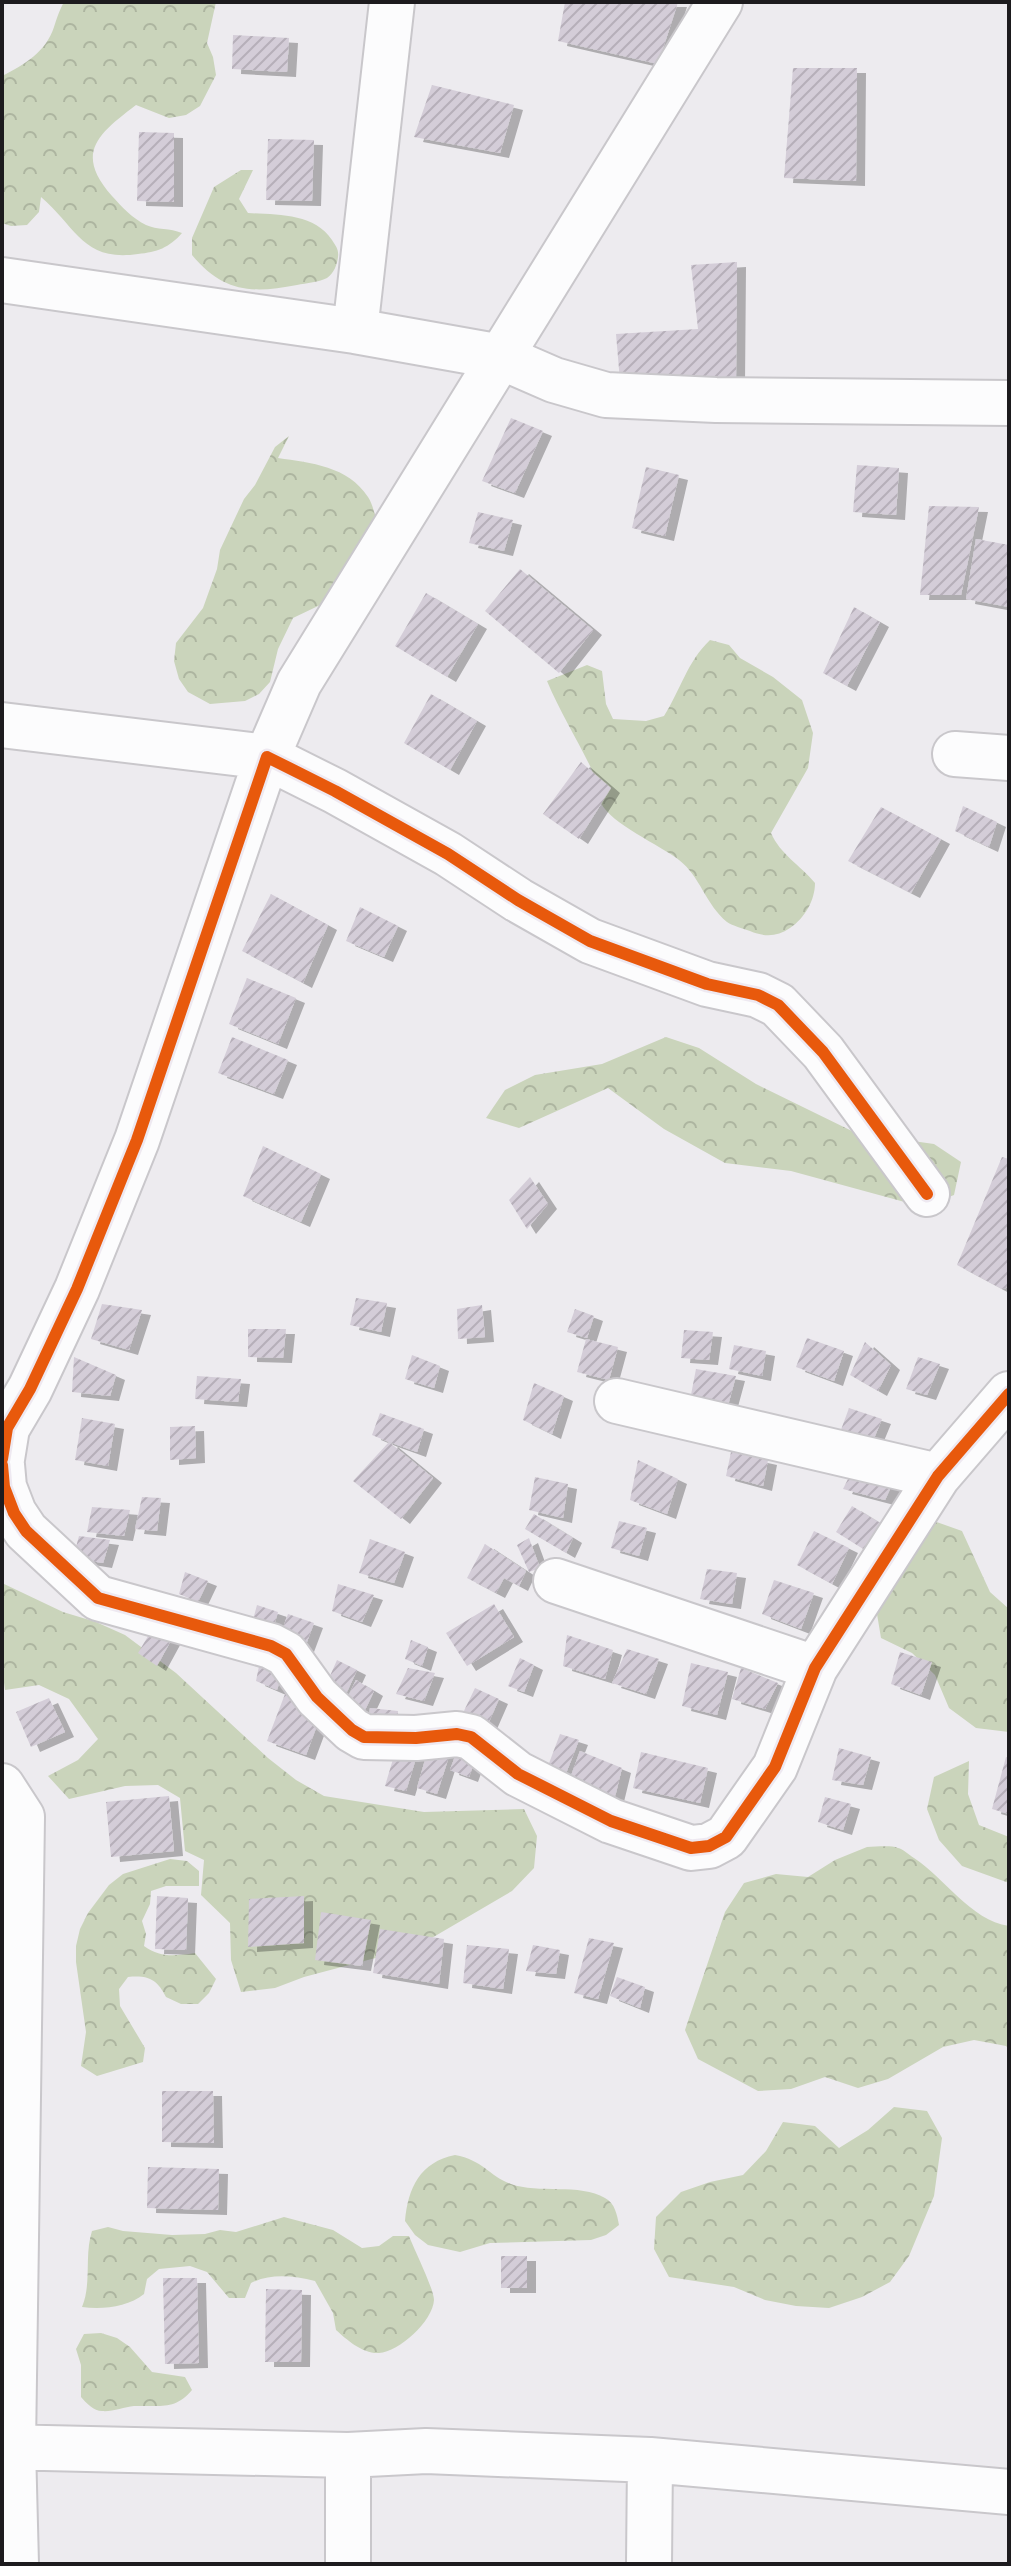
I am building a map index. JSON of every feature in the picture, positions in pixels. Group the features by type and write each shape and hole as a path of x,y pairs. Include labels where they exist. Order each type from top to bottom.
{"street":[{"path":"355,331 392,2"},
{"path":"720,2 299,683 267,757 137,1140 77,1289 30,1389 7,1428 2,1462 4,1487 14,1513 26,1531 98,1598 271,1646 286,1654 317,1697 352,1730 364,1737 416,1738 457,1734 471,1737 518,1774 611,1821 691,1848 709,1846 726,1837 775,1767 815,1668 938,1476 1009,1394"},
{"path":"2,280 355,331 501,357 554,380 606,395 716,400 1009,403"},
{"path":"2,725 267,757 448,854 518,900 590,941 707,984 758,995 778,1005 823,1052 927,1194"},
{"path":"955,754 1009,758"},
{"path":"617,1401 938,1476"},
{"path":"556,1581 815,1668"},
{"path":"2,1786 22,1817 7,2447 16,2564"},
{"path":"7,2447 348,2455 426,2451 650,2460 1009,2492"},
{"path":"348,2455 348,2564"},
{"path":"649,2564 650,2460"}],"green space":[{"path":"64,2 216,2 207,43 216,75 200,106 186,115 169,118 136,105 102,135 93,156 94,168 101,181 136,219 155,228 182,233 162,248 120,255 93,248 41,197 39,212 27,225 2,223 2,76 26,62 46,44"},
{"path":"241,170 253,170 239,199 248,213 294,217 324,231 338,250 332,274 317,281 281,288 252,289 215,277 192,255 192,238 214,187"},
{"path":"289,436 278,458 328,468 350,479 370,500 378,526 339,596 293,618 278,649 270,682 259,694 245,701 210,704 188,692 179,679 174,661 176,643 203,608 217,569 220,550 244,499 275,447"},
{"path":"710,640 729,645 740,658 773,677 802,700 813,733 808,768 771,833 785,853 815,883 815,889 805,914 790,928 775,934 760,934 727,922 679,860 606,811 599,799 591,768 547,681 587,665 602,671 606,704 613,719 646,721 664,716 690,667"},
{"path":"666,1037 699,1048 756,1084 856,1133 934,1144 961,1162 954,1195 923,1207 791,1171 725,1163 664,1129 608,1088 519,1128 486,1118 505,1090 535,1075 602,1064"},
{"path":"931,1520 962,1531 990,1592 1009,1609 1009,1732 976,1728 949,1708 935,1675 912,1653 881,1638 874,1596"},
{"path":"2,1583 63,1612 125,1635 176,1673 268,1758 296,1780 324,1796 424,1812 524,1809 537,1836 534,1868 512,1891 430,1939 398,1952 304,1977 275,1988 241,1992 231,1960 230,1923 201,1895 204,1860 185,1851 180,1798 158,1785 125,1786 69,1799 48,1776 78,1760 98,1739 69,1699 39,1685 5,1690"},
{"path":"969,1761 968,1794 979,1825 1009,1837 1009,1883 962,1866 939,1840 927,1809 934,1777"},
{"path":"867,1847 902,1850 982,1916 1009,1926 1009,2049 974,2040 943,2047 888,2079 858,2088 825,2077 791,2089 758,2091 698,2059 685,2030 725,1912 744,1883 776,1874 808,1877 835,1860"},
{"path":"170,1859 187,1861 199,1871 199,1886 166,1886 151,1891 150,1904 142,1921 146,1934 144,1946 168,1955 195,1953 216,1979 209,1993 198,2004 181,2004 166,1997 151,1980 128,1977 119,1989 120,2006 145,2048 143,2062 97,2076 81,2066 86,2032 76,1962 80,1929 109,1885 123,1874"},
{"path":"894,2107 927,2111 942,2138 934,2196 909,2256 890,2282 862,2297 829,2308 765,2300 734,2287 669,2277 654,2249 656,2217 681,2192 743,2175 766,2151 783,2122 815,2126 839,2148 868,2130"},
{"path":"455,2155 479,2164 511,2184 584,2191 605,2198 615,2210 619,2225 606,2235 591,2240 490,2243 460,2252 428,2245 415,2235 405,2221 409,2198 425,2170 443,2158"},
{"path":"284,2217 333,2230 362,2248 379,2246 393,2236 409,2236 433,2295 428,2317 414,2334 396,2347 379,2353 367,2351 336,2330 333,2313 315,2281 291,2277 267,2278 251,2283 245,2298 229,2298 207,2272 190,2266 159,2269 147,2279 144,2294 123,2305 82,2307 87,2289 92,2231 108,2227 172,2235 205,2234 220,2230 236,2232"},
{"path":"101,2333 117,2338 130,2347 152,2372 185,2377 192,2390 186,2397 166,2406 134,2406 106,2411 93,2408 81,2397 81,2365 76,2349 84,2334"}],"building":[{"path":"565,2 678,2 658,64 558,41"},
{"path":"233,35 289,38 287,72 232,69"},
{"path":"793,68 857,68 856,181 784,178"},
{"path":"432,85 514,105 500,153 414,137"},
{"path":"139,132 174,133 174,202 137,201"},
{"path":"268,139 314,140 312,201 266,200"},
{"path":"737,262 736,379 620,381 616,334 698,329 691,265"},
{"path":"511,418 543,431 515,493 482,481"},
{"path":"857,465 899,468 896,515 853,512"},
{"path":"646,467 679,475 665,536 632,528"},
{"path":"929,506 979,507 961,595 920,595"},
{"path":"478,512 513,520 504,551 469,543"},
{"path":"976,539 1009,545 1009,607 966,599"},
{"path":"520,569 593,630 559,673 485,611"},
{"path":"426,593 478,624 447,677 395,646"},
{"path":"854,607 880,622 847,686 823,673"},
{"path":"431,694 477,721 450,770 404,743"},
{"path":"581,762 611,788 579,839 543,814"},
{"path":"963,806 997,822 989,847 955,831"},
{"path":"881,807 941,839 911,893 848,861"},
{"path":"271,894 328,925 303,983 242,951"},
{"path":"360,907 398,926 384,957 346,941"},
{"path":"247,978 296,998 278,1044 229,1024"},
{"path":"232,1037 288,1060 274,1094 218,1073"},
{"path":"263,1146 321,1174 301,1222 243,1196"},
{"path":"1002,1157 1009,1159 1009,1281 1002,1289 957,1265"},
{"path":"530,1177 548,1204 527,1229 509,1200"},
{"path":"356,1298 387,1303 381,1332 350,1325"},
{"path":"102,1304 142,1310 129,1350 91,1339"},
{"path":"482,1305 485,1337 458,1339 457,1309"},
{"path":"575,1309 594,1316 587,1338 567,1332"},
{"path":"248,1329 286,1329 283,1358 248,1357"},
{"path":"684,1330 713,1332 709,1360 681,1358"},
{"path":"807,1338 844,1351 834,1381 796,1367"},
{"path":"586,1339 618,1347 609,1380 577,1372"},
{"path":"865,1342 891,1365 878,1391 850,1375"},
{"path":"734,1345 766,1351 762,1376 729,1369"},
{"path":"412,1355 440,1366 434,1388 405,1379"},
{"path":"74,1357 116,1375 110,1396 72,1392"},
{"path":"918,1357 940,1364 927,1395 906,1389"},
{"path":"696,1369 736,1376 727,1409 690,1400"},
{"path":"197,1376 241,1379 238,1402 195,1399"},
{"path":"534,1383 564,1396 552,1434 523,1420"},
{"path":"849,1408 882,1419 870,1448 838,1438"},
{"path":"380,1413 424,1429 417,1452 372,1435"},
{"path":"82,1418 115,1424 108,1466 75,1460"},
{"path":"195,1426 196,1458 170,1460 170,1427"},
{"path":"389,1442 433,1478 401,1519 353,1481"},
{"path":"731,1452 768,1460 763,1486 726,1476"},
{"path":"638,1460 678,1479 667,1514 630,1500"},
{"path":"857,1461 896,1476 885,1500 843,1489"},
{"path":"535,1477 568,1484 563,1518 529,1510"},
{"path":"142,1497 161,1498 157,1531 135,1529"},
{"path":"852,1506 883,1525 868,1552 836,1532"},
{"path":"92,1507 130,1510 124,1536 87,1532"},
{"path":"534,1514 573,1538 566,1553 525,1529"},
{"path":"619,1521 647,1528 639,1556 611,1548"},
{"path":"814,1531 849,1548 832,1584 797,1565"},
{"path":"79,1536 110,1540 103,1563 73,1558"},
{"path":"529,1538 540,1568 529,1572 517,1545"},
{"path":"370,1539 405,1552 394,1583 359,1573"},
{"path":"485,1544 526,1571 519,1586 504,1578 496,1593 467,1578"},
{"path":"707,1569 737,1573 732,1604 700,1599"},
{"path":"185,1572 208,1581 198,1602 179,1594"},
{"path":"774,1580 814,1593 801,1629 762,1614"},
{"path":"338,1584 374,1595 362,1622 332,1611"},
{"path":"494,1604 514,1637 467,1666 446,1633"},
{"path":"257,1605 278,1612 272,1632 251,1627"},
{"path":"288,1614 314,1623 305,1647 279,1639"},
{"path":"157,1621 176,1631 157,1666 138,1653"},
{"path":"567,1635 613,1650 605,1679 563,1666"},
{"path":"411,1640 428,1647 422,1666 405,1659"},
{"path":"627,1649 659,1659 646,1694 612,1683"},
{"path":"900,1652 932,1662 921,1695 891,1684"},
{"path":"261,1656 284,1666 277,1690 256,1681"},
{"path":"520,1658 534,1665 524,1692 508,1686"},
{"path":"337,1660 357,1670 346,1694 326,1685"},
{"path":"691,1663 728,1672 717,1715 682,1706"},
{"path":"408,1668 435,1673 424,1701 396,1694"},
{"path":"741,1668 778,1683 765,1709 732,1699"},
{"path":"356,1680 374,1691 365,1710 346,1701"},
{"path":"475,1688 499,1699 488,1724 463,1713"},
{"path":"285,1694 322,1712 306,1755 267,1741"},
{"path":"49,1698 65,1732 31,1747 16,1712"},
{"path":"370,1708 398,1711 396,1731 368,1730"},
{"path":"560,1734 579,1740 563,1781 545,1774"},
{"path":"460,1743 479,1749 469,1777 450,1770"},
{"path":"429,1746 450,1753 437,1794 417,1788"},
{"path":"839,1748 871,1757 863,1785 832,1780"},
{"path":"396,1749 417,1755 406,1791 385,1786"},
{"path":"580,1751 622,1768 614,1801 567,1787"},
{"path":"641,1752 708,1768 700,1803 633,1788"},
{"path":"1006,1757 1009,1758 1009,1814 992,1809"},
{"path":"169,1796 174,1851 111,1857 106,1802"},
{"path":"825,1797 851,1804 843,1830 818,1822"},
{"path":"157,1896 188,1898 186,1950 155,1949"},
{"path":"304,1896 304,1943 248,1947 249,1899"},
{"path":"321,1912 371,1920 362,1966 315,1960"},
{"path":"380,1929 444,1939 439,1984 373,1973"},
{"path":"589,1938 614,1943 598,1999 574,1993"},
{"path":"467,1945 509,1949 503,1989 463,1983"},
{"path":"533,1945 560,1950 556,1974 526,1971"},
{"path":"617,1977 645,1987 640,2008 610,1996"},
{"path":"162,2091 213,2091 214,2143 162,2142"},
{"path":"148,2167 219,2169 218,2210 147,2208"},
{"path":"501,2256 527,2256 527,2288 501,2288"},
{"path":"163,2278 197,2278 199,2363 165,2364"},
{"path":"266,2289 302,2290 301,2362 265,2362"}],"cycle path":[{"path":"2,1459 7,1428 30,1389 77,1289 137,1140 267,757 448,854 518,900 590,941 707,984 758,995 778,1005 823,1052 927,1194"},
{"path":"2,1465 4,1487 14,1513 26,1531 98,1598 271,1646 286,1654 317,1697 352,1730 364,1737 416,1738 457,1734 471,1737 518,1774 611,1821 691,1848 709,1846 726,1837 775,1767 815,1668 938,1476 1009,1394"}]}
